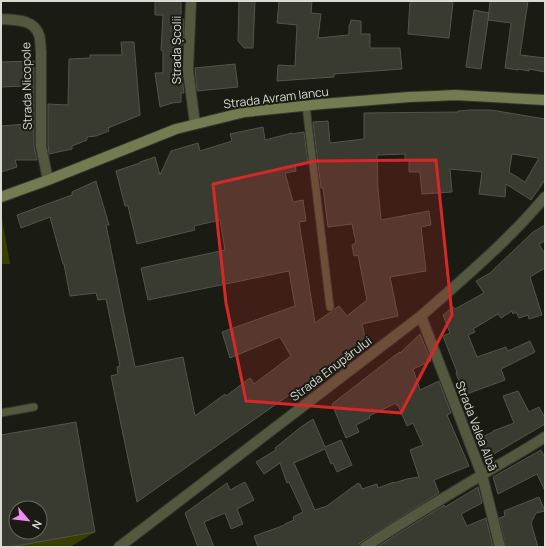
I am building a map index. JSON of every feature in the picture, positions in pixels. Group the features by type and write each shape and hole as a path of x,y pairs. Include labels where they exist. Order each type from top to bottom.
{"street":[{"name":"Strada Școlii","path":"191,1 188,70 195,124"},
{"name":"Strada Nicopole","path":"1,19 20,20 36,29 40,36 41,146 48,180"},
{"name":"Strada Avram Iancu","path":"1,197 176,129 245,112 322,104 455,95 545,100"},
{"name":"Strada Enupărului","path":"119,547 421,316 511,234 545,197"},
{"name":"Strada Valea Albă","path":"421,316 482,475 500,547"},
{"path":"365,547 545,437"},
{"path":"133,536 136,547"}],"lane":[{"path":"306,106 330,307"},
{"path":"1,413 34,407"}],"highlighted area":[{"path":"436,160 452,315 401,413 246,401 226,303 213,184 315,161"}],"green space":[{"path":"2,219 10,264 1,264"},
{"path":"95,532 70,547 10,547"}],"building":[{"path":"155,1 181,1 181,16 184,20 183,45 181,45 181,70 184,93 181,93 181,102 160,107 155,73 163,73 163,51 161,50 163,15 155,15"},
{"path":"239,1 255,1 253,48 244,48 238,41"},
{"path":"279,1 312,1 311,13 321,14 318,38 349,35 349,25 351,20 361,21 361,34 370,34 370,48 400,48 402,69 334,74 334,77 277,81 278,65 295,66 297,25 277,23"},
{"path":"410,1 452,1 449,38 408,34"},
{"path":"490,1 528,1 520,55 545,58 545,72 529,69 529,71 505,68 511,23 488,20"},
{"path":"474,10 489,13 481,69 466,67"},
{"path":"121,42 134,42 140,115 108,128 109,131 96,136 87,137 87,140 72,146 72,149 49,154 48,104 68,105 69,59 90,58 90,55 122,55"},
{"path":"34,61 34,146 37,160 15,160 17,167 1,172 1,126 26,124 24,86 1,87 1,62"},
{"path":"235,64 238,87 197,91 195,68"},
{"path":"491,110 545,119 545,180 531,200 506,184 505,197 479,194 482,172 450,169 452,192 422,194 420,172 409,172 409,160 405,160 405,154 377,155 381,220 429,211 431,225 421,227 426,271 390,277 398,316 362,324 366,341 137,502 111,376 118,374 117,367 120,366 106,299 98,300 96,293 70,296 64,264 50,217 21,228 17,215 72,195 72,192 96,181 109,225 106,225 135,367 183,357 195,416 250,378 254,384 291,356 280,337 230,358 222,332 295,306 289,271 148,300 141,268 225,250 220,220 194,226 195,230 137,244 128,206 125,206 116,171 155,157 160,175 171,151 198,143 200,151 232,141 230,134 263,127 265,140 292,133 304,132 308,163 295,165 296,171 285,173 293,202 303,200 306,221 299,222 315,323 339,306 347,316 367,300 358,255 354,256 352,245 356,243 352,224 328,227 323,188 321,188 313,122 328,121 330,143 364,139 364,113","holes":["512,154 539,158 525,182 509,172"]},
{"path":"545,225 545,241 539,244 545,254 545,268 530,277 542,315 529,319 528,315 519,318 516,312 513,314 512,311 501,318 498,314 473,329 475,332 468,335 477,357 506,347 508,351 530,341 535,352 501,369 505,380 464,395 443,336 450,333 443,315 453,307 455,309 484,293 476,281 490,273 533,232"},
{"path":"420,334 431,361 413,369 420,390 439,381 451,413 447,415 469,466 434,480 439,493 361,542 359,547 258,547 254,536 285,525 294,520 293,517 303,512 289,482 287,483 280,463 264,474 256,462 276,450 275,448 313,419 325,447 341,440 352,465 337,472 333,463 331,464 325,449 294,463 315,510 327,506 358,483 362,489 377,484 378,488 394,482 419,477 410,450 423,445 413,423 407,426 396,403 369,416 370,418 356,425 359,432 346,438 332,404 400,353"},
{"path":"518,391 529,412 539,407 545,418 545,424 487,458 482,437 514,423 503,396"},
{"path":"76,422 95,532 10,547 1,547 1,435"},
{"path":"541,450 545,458 545,491 537,474 498,494 493,477"},
{"path":"245,482 254,500 237,509 243,524 231,529 225,513 204,522 214,547 198,547 185,513 227,483 230,490"},
{"path":"478,487 482,503 461,514 467,526 486,518 493,547 377,547 444,505 445,507"},
{"path":"539,497 545,511 536,513 531,523 538,547 506,547 499,518 505,516 504,511"}]}
